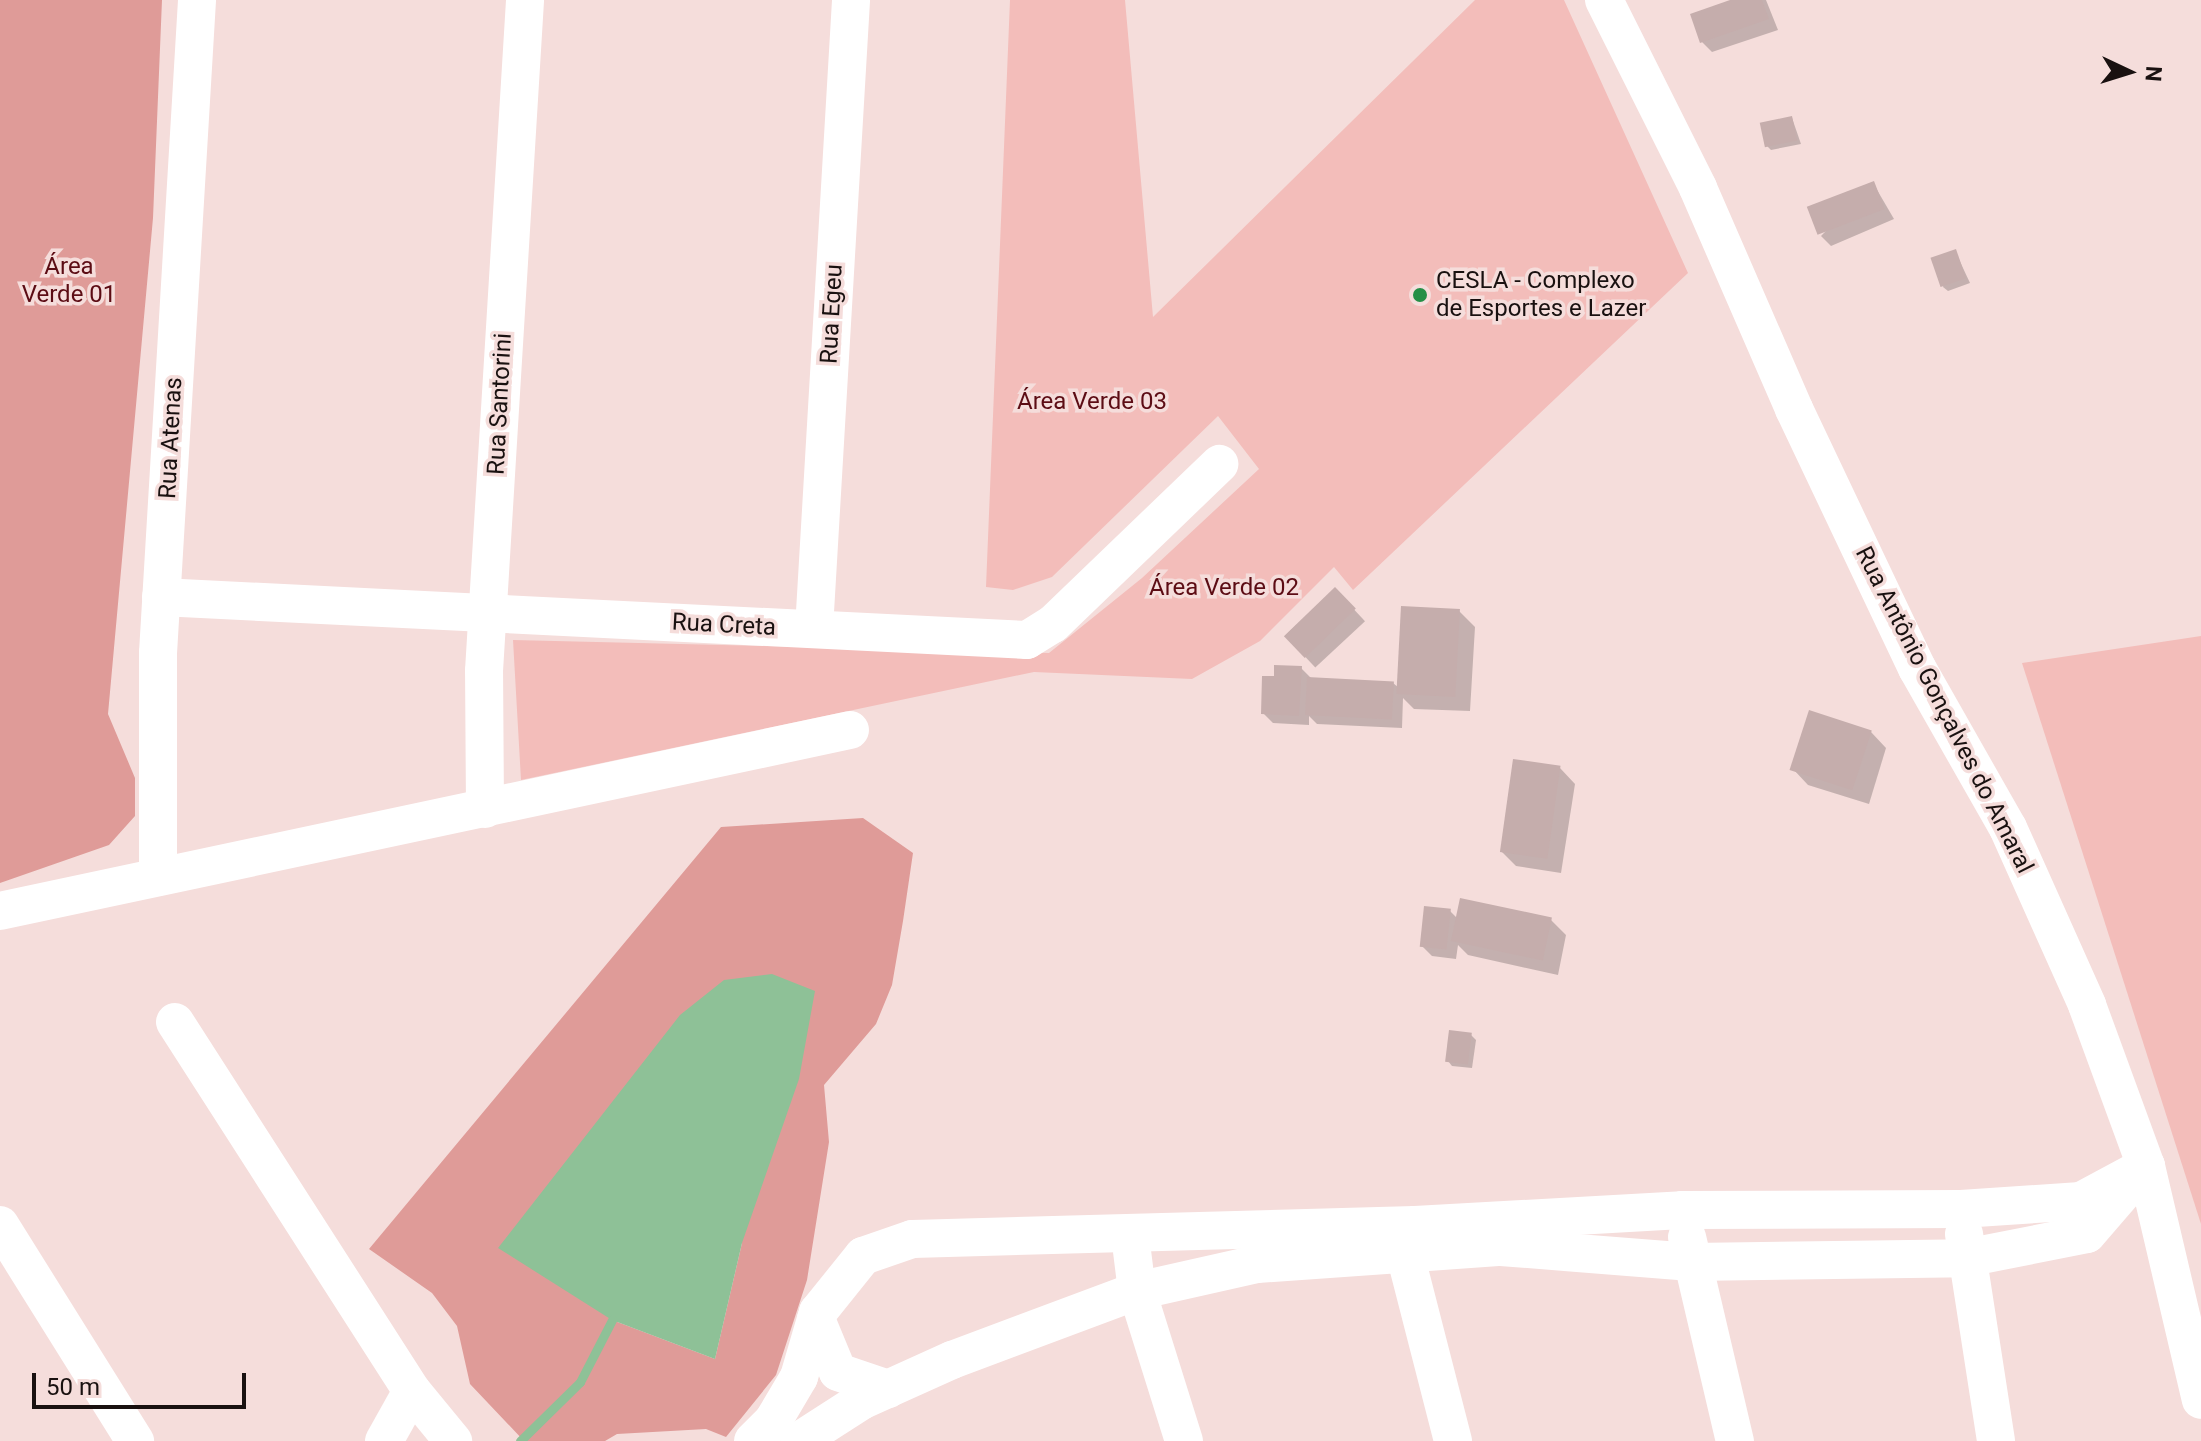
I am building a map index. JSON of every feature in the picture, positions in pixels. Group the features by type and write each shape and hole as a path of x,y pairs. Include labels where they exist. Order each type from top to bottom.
{"street":[{"name":"Rua Atenas","path":"158,877 161,597 197,0"},
{"name":"Rua Santorini","path":"485,809 488,613 525,0"},
{"name":"Rua Egeu","path":"814,629 851,0"},
{"name":"Rua Antônio Gonçalves do Amaral","path":"1604,0 1698,188 1794,409 1917,668 2008,828 2087,1005 2146,1166 2201,1400"},
{"name":"Rua Creta","path":"161,597 1027,640 1053,624 1219,464"},
{"path":"0,911 850,730"},
{"path":"175,1022 412,1391 452,1439"},
{"path":"753,1441 773,1421 799,1377 816,1319 863,1256 912,1239 1130,1235 1682,1210 1961,1209 2081,1201 2146,1166"},
{"path":"799,1441 888,1389 1137,1291 1257,1264 1501,1247 1691,1262 1966,1258 2087,1234 2146,1166"},
{"path":"1961,1209 1996,1441"},
{"path":"1682,1210 1691,1262 1735,1441"},
{"path":"0,1225 135,1441"},
{"path":"1130,1235 1137,1291 1184,1441"},
{"path":"1405,1254 1453,1441"},
{"path":"816,1319 838,1372 855,1382 888,1389"},
{"path":"384,1441 412,1391"},
{"path":"412,1441 452,1439"}],"green space":[{"name":"Área Verde 01","path":"0,0 162,0 153,218 108,714 135,778 135,816 109,845 0,883"},
{"path":"1010,0 1125,0 1153,317 1475,0 1564,0 1688,273 1353,590 1334,567 1260,641 1192,679 1034,672 521,780 513,640 1049,653 1142,578 1259,469 1218,416 1052,577 1013,590 986,587"},
{"path":"2201,636 2201,1224 2022,663"},
{"path":"863,818 913,853 892,985 876,1024 824,1085 829,1142 807,1280 776,1375 726,1437 706,1429 617,1434 605,1441 524,1441 470,1384 457,1326 432,1293 369,1249 721,827","holes":["742,1243 715,1359 612,1320"]}],"shaded area":[{"path":"772,974 815,991 799,1079 742,1243 715,1359 612,1320 498,1248 680,1015 724,980"}],"building":[{"path":"1730,0 1762,0 1769,19 1700,43 1690,14"},
{"path":"1792,116 1797,140 1765,147 1760,123"},
{"path":"1874,181 1885,209 1818,235 1807,207"},
{"path":"1956,249 1966,278 1941,287 1930,258"},
{"path":"1335,587 1356,609 1305,658 1284,636"},
{"path":"1401,606 1460,609 1455,697 1396,694"},
{"path":"1274,665 1302,666 1299,716 1261,714 1262,676 1274,676"},
{"path":"1307,677 1394,682 1392,720 1305,715"},
{"path":"1809,710 1872,730 1852,790 1790,770"},
{"path":"1513,759 1561,766 1547,859 1500,852"},
{"path":"1460,898 1552,918 1543,961 1451,941"},
{"path":"1424,906 1451,909 1447,950 1420,947"},
{"path":"1449,1030 1472,1033 1468,1065 1445,1062"}],"waterway":[{"path":"520,1441 580,1382 612,1320"}],"place":[{"name":"CESLA - Complexo de Esportes e Lazer","path":"1420,295"}],"park label":[{"name":"Área Verde 03","path":"1092,402"},
{"name":"Área Verde 02","path":"1224,588"}]}
